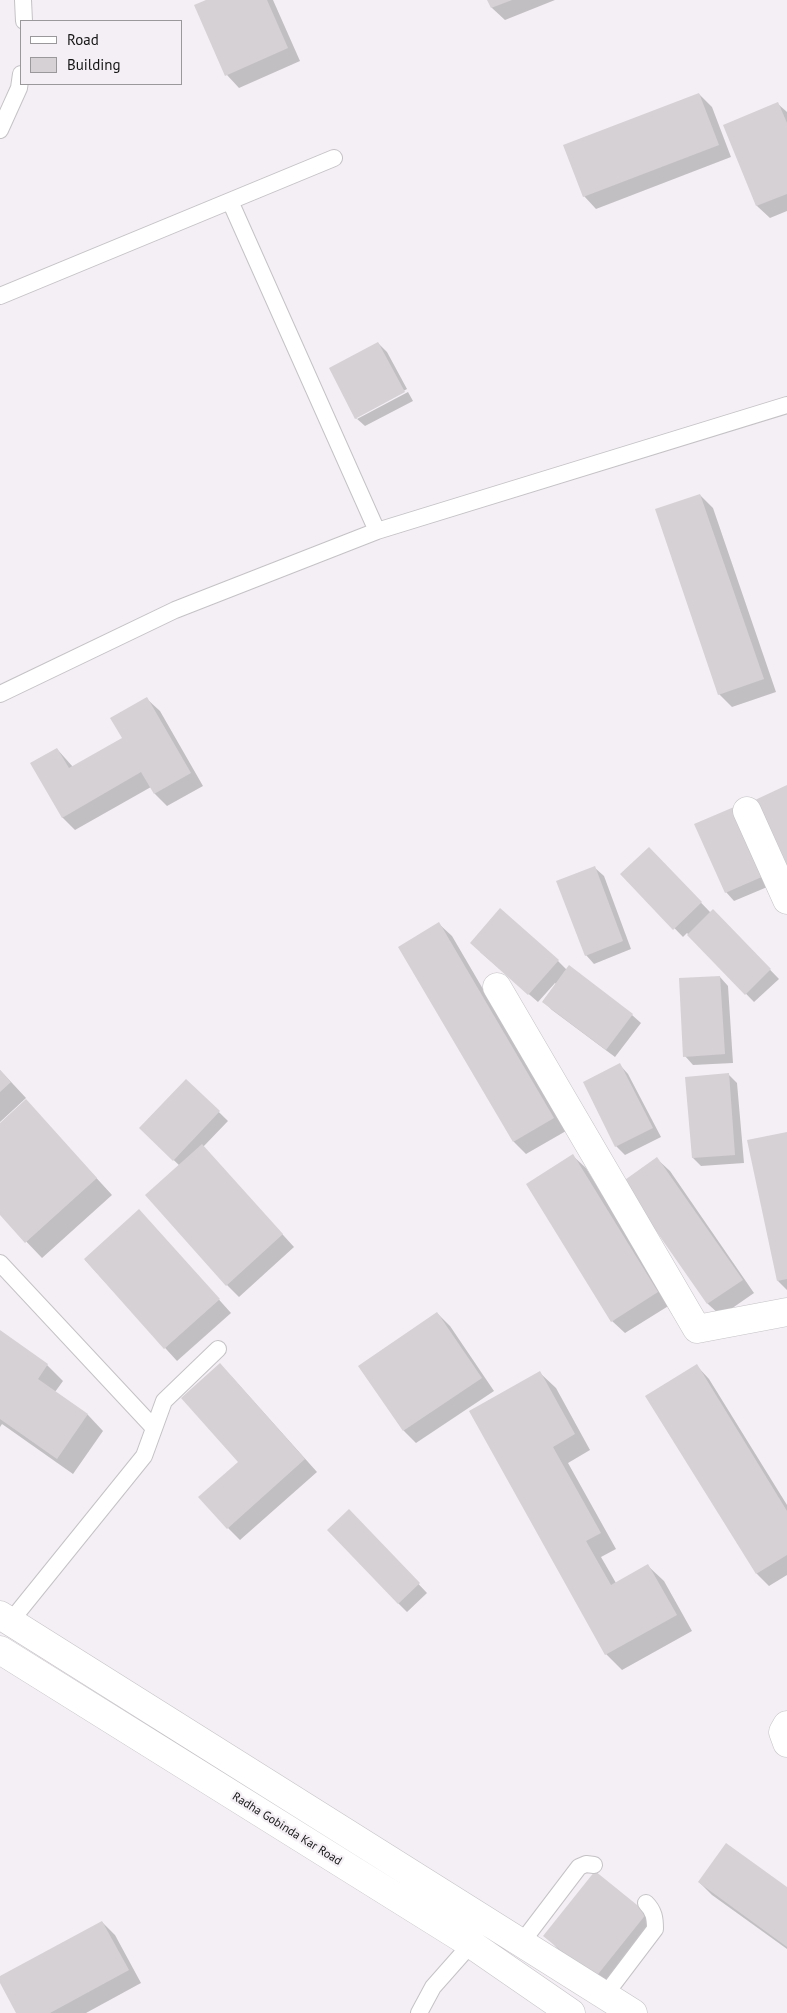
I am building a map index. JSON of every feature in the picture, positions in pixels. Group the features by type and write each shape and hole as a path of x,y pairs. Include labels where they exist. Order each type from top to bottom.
{"main road":[{"path":"747,811 787,900"},
{"path":"497,987 697,1329 787,1312"},
{"path":"5,1619 633,2013"},
{"name":"Radha Gobinda Kar Road","path":"0,1650 471,1944 571,2013"},
{"path":"787,1725 783,1732 787,1743"}],"lane":[{"path":"23,0 24,20"},
{"path":"0,130 19,88 20,81"},
{"path":"0,296 334,158"},
{"path":"230,202 377,531"},
{"path":"0,694 176,610 377,531 787,405"},
{"path":"0,1263 154,1428"},
{"path":"5,1619 144,1456 164,1401 218,1349"},
{"path":"522,1942 579,1867 586,1864 594,1865"},
{"path":"605,1995 655,1929 655,1918 651,1908 646,1904"},
{"path":"419,2013 433,1987 471,1944"}],"building":[{"path":"206,0 267,0 288,48 225,76 194,5"},
{"path":"487,0 512,0 491,8"},
{"path":"699,93 719,145 583,197 563,145"},
{"path":"778,102 787,123 787,194 756,206 723,125"},
{"path":"378,342 405,392 355,419 329,368"},
{"path":"700,494 764,679 718,695 655,509"},
{"path":"147,697 191,773 154,794 141,772 62,818 30,763 57,748 69,768 122,738 110,718"},
{"path":"787,785 787,872 755,800"},
{"path":"734,807 764,876 725,893 694,824"},
{"path":"649,847 702,902 673,930 620,874"},
{"path":"595,866 623,941 585,956 556,881"},
{"path":"500,908 559,960 528,995 470,943"},
{"path":"713,909 771,969 745,995 687,935"},
{"path":"439,922 554,1118 513,1142 398,947"},
{"path":"569,965 633,1014 606,1050 542,1002"},
{"path":"720,976 725,1054 683,1057 679,978"},
{"path":"620,1063 653,1128 615,1147 583,1082"},
{"path":"0,1070 11,1082 0,1092"},
{"path":"729,1073 735,1155 692,1158 685,1077"},
{"path":"186,1079 220,1111 173,1161 139,1128"},
{"path":"26,1099 97,1178 25,1243 0,1215 0,1123"},
{"path":"787,1132 787,1279 777,1281 747,1140"},
{"path":"202,1144 283,1234 226,1286 145,1195"},
{"path":"573,1154 658,1292 611,1322 526,1184"},
{"path":"657,1157 743,1280 707,1304 622,1182"},
{"path":"139,1209 220,1299 164,1349 84,1259"},
{"path":"437,1312 482,1378 403,1431 358,1366"},
{"path":"0,1330 48,1364 38,1379 88,1414 57,1459 0,1419"},
{"path":"220,1363 305,1459 227,1529 198,1497 238,1462 181,1398"},
{"path":"697,1364 787,1511 787,1555 756,1574 645,1396"},
{"path":"540,1371 575,1434 553,1447 601,1533 586,1541 611,1585 648,1564 677,1615 605,1655 469,1411"},
{"path":"349,1509 420,1583 398,1604 327,1530"},
{"path":"726,1843 787,1887 787,1947 698,1882"},
{"path":"595,1871 647,1913 595,1978 543,1936"},
{"path":"102,1921 129,1970 50,2013 16,2013 0,1983 0,1976"}]}
